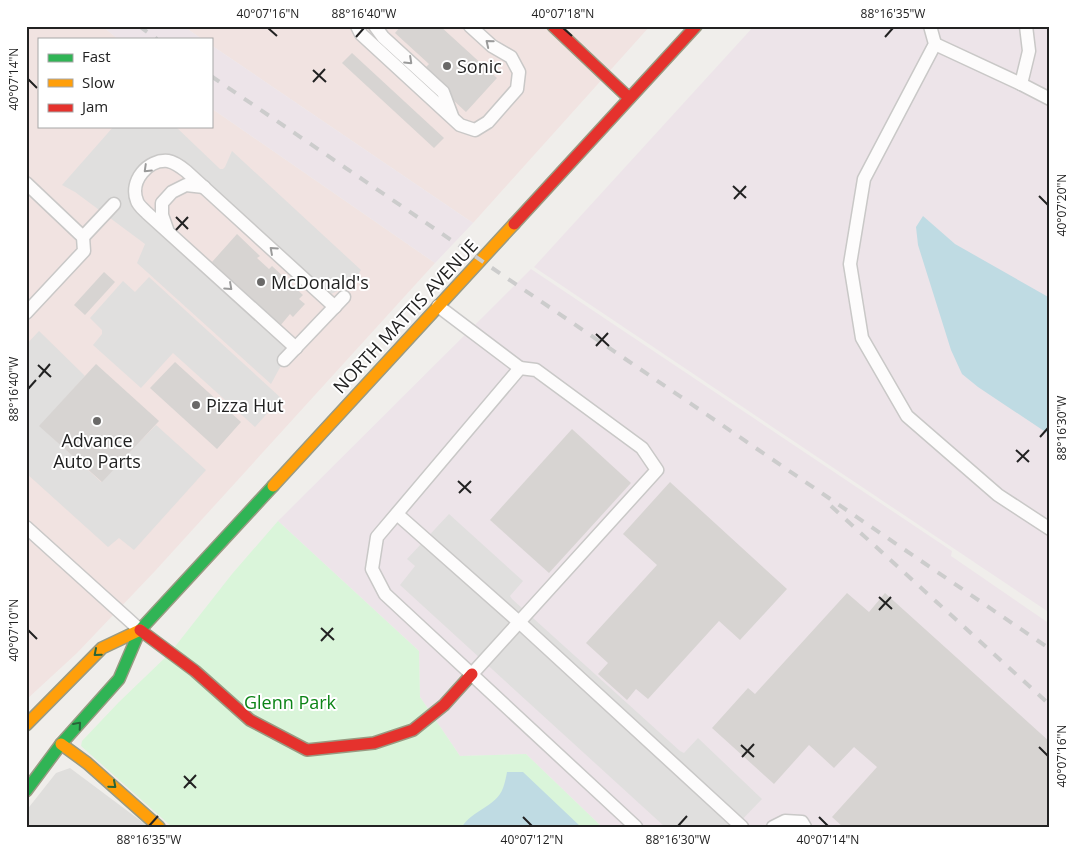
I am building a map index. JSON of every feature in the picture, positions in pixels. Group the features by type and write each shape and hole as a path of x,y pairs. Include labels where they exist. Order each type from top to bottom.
{"main road":[{"path":"553,26 629,98"},
{"name":"NORTH MATTIS AVENUE","path":"26,791 61,744 119,679 140,630 696,26"},
{"path":"140,630 194,671 250,720 307,750 374,743 413,730 444,705 472,674"},
{"name":"NORTH MATTIS AVENUE","path":"26,726 102,648 140,630"},
{"path":"61,744 87,763 159,827"}],"lane":[{"path":"357,26 361,34 453,119 460,125 475,130 488,122 517,89 519,72 511,57 492,46 470,26"},
{"path":"375,26 383,37 442,92 453,119"},
{"path":"930,26 935,44 864,179 850,264 862,338 907,416 998,495 1050,529"},
{"path":"1021,84 1029,51 1026,26"},
{"path":"935,44 1050,99"},
{"path":"296,348 137,202 135,187 142,172 154,162 170,161 186,171 335,307"},
{"path":"26,183 83,237 84,251 26,313"},
{"path":"169,233 162,215 162,203 172,192 186,185 204,187"},
{"path":"83,237 114,204"},
{"path":"284,360 344,297"},
{"path":"438,306 520,368 536,370 642,448 657,470 472,674"},
{"path":"520,368 377,537 372,569 385,594 636,827"},
{"path":"397,514 519,622 742,827"},
{"path":"26,527 140,630"},
{"path":"773,827 785,821 802,822 805,827"}],"shaded area":[{"path":"26,26 102,26 117,38 38,38 38,128 212,128 212,109 435,263 155,571 77,653 26,700"},
{"path":"102,26 183,26 201,38 117,38"},
{"path":"183,26 650,26 473,223 212,46 212,38 201,38"},
{"path":"754,26 1050,26 1050,613 534,267"},
{"path":"212,46 473,223 435,263 212,109"},
{"path":"112,128 177,128 220,169 225,167 232,151 361,270 352,284 329,295 158,156 129,188 290,349 271,384 137,263 145,244 75,192 62,185"},
{"path":"531,269 952,551 951,556 1050,624 1050,827 602,827 526,754 460,756 420,697 419,651 278,521"},
{"path":"149,277 281,398 255,427 173,353 141,388 93,345 102,334 102,330 90,318 123,281 135,292"},
{"path":"39,331 85,376 40,426 101,482 156,425 206,470 134,550 119,538 108,547 26,473 26,345"},
{"path":"449,514 523,581 510,596 512,599 680,751 684,753 698,738 762,799 735,827 665,827 400,585 415,566 407,559"},
{"path":"70,768 149,827 26,827 26,811 56,773"}],"green space":[{"name":"Glenn Park","path":"278,521 419,651 420,697 460,756 526,754 602,827 172,827 81,746 82,741 119,702 170,653 232,574"}],"water":[{"path":"923,216 955,244 1050,298 1050,435 978,387 962,374 951,350 918,245 916,227"},
{"path":"507,772 523,772 581,827 462,827 466,821 490,804 500,794"}],"building":[{"name":"Sonic","path":"401,26 440,26 497,78 466,112 422,71 429,64 395,33"},
{"path":"352,53 444,138 434,148 342,63"},
{"name":"McDonald's","path":"237,234 260,256 257,258 269,269 272,266 303,295 299,299 305,304 293,317 290,314 280,326 212,262"},
{"path":"104,272 115,282 85,315 74,305"},
{"name":"Pizza Hut","path":"175,362 241,422 217,449 150,388"},
{"name":"Advance Auto Parts","path":"96,364 159,421 102,482 39,426"},
{"path":"572,429 631,483 549,573 490,520"},
{"path":"670,482 787,589 740,640 719,621 648,699 636,689 627,700 598,674 608,663 586,643 657,565 623,534"},
{"path":"847,593 869,612 885,593 1050,742 1050,827 843,827 832,817 877,767 854,747 834,768 809,745 774,784 712,728 748,688 755,694"}],"railway":[{"path":"139,26 156,38"},
{"path":"212,77 1050,649"},
{"path":"831,506 1050,705"}],"traffic: fast":[{"path":"26,791 61,744 119,679 140,630 273,486"}],"traffic: slow":[{"path":"273,486 514,224"},
{"path":"26,725 102,648 140,630"},
{"path":"61,744 87,763 159,827"}],"traffic: jam":[{"path":"553,26 629,98"},
{"path":"514,224 696,26"},
{"path":"140,630 195,671 250,720 307,750 374,743 413,730 444,705 472,674"}],"place":[{"name":"Sonic","path":"447,66"},
{"name":"McDonald's","path":"261,282"},
{"name":"Pizza Hut","path":"196,405"},
{"name":"Advance Auto Parts","path":"97,421"}]}
